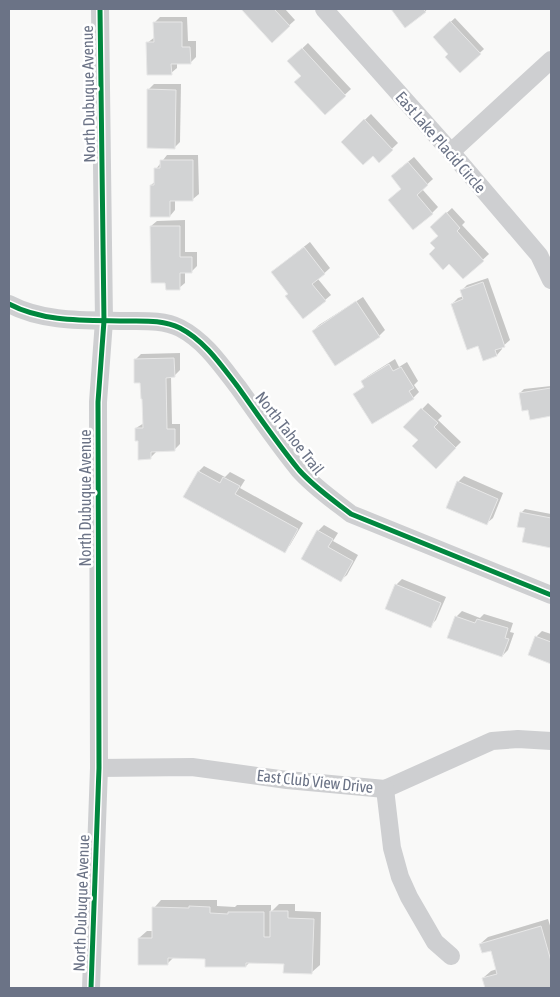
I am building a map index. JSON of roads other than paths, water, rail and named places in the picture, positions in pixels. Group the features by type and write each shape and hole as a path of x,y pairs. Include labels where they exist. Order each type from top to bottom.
{"street":[{"name":"North Dubuque Avenue","path":"91,988 99,768 98,402 104,321 100,9"},
{"name":"East Lake Placid Circle","path":"324,9 451,152 539,255 551,280"},
{"path":"451,152 551,60"},
{"name":"North Tahoe Trail","path":"9,304 17,309 46,317 69,320 158,322 179,327 198,340 220,364 300,471 324,494 351,514 551,596"},
{"name":"East Club View Drive","path":"99,768 192,767 287,780 386,788 492,741 518,739 551,741"},
{"path":"386,788 392,848 400,877 409,897 435,942 451,956"}]}
